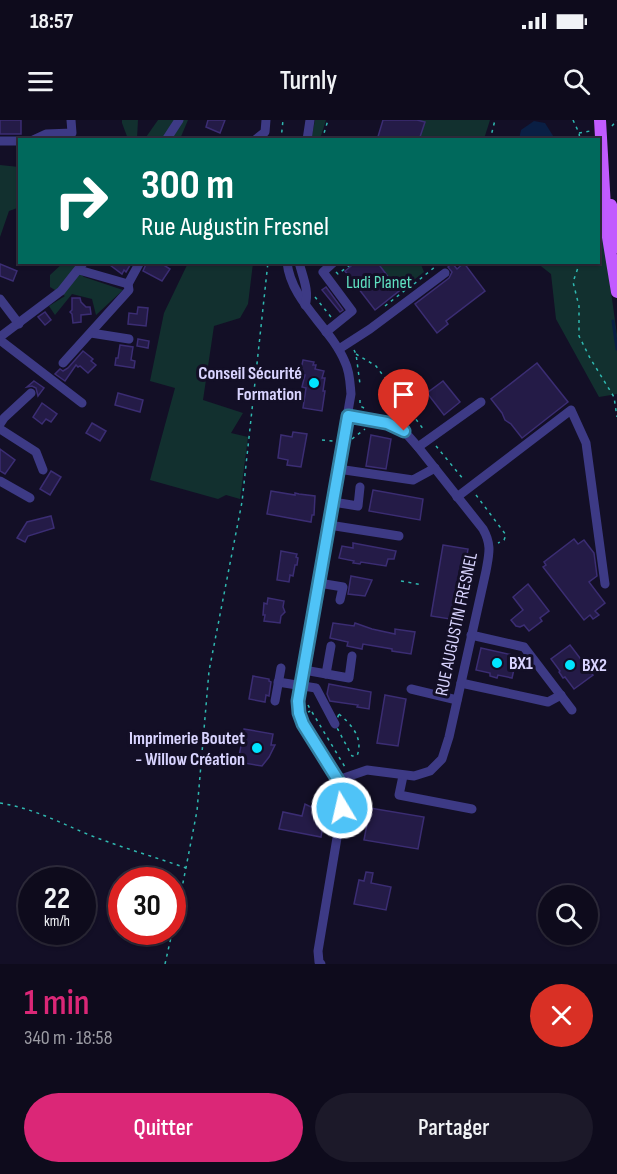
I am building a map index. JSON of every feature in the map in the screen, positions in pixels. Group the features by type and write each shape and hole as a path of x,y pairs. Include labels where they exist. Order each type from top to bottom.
{"main road":[{"path":"592,120 596,138"},
{"path":"600,120 600,150 617,258"},
{"path":"612,225 617,292"}],"street":[{"path":"37,138 46,134 72,133 71,120"},
{"path":"166,138 178,120"},
{"path":"258,138 265,132 266,120"},
{"path":"307,138 310,120"},
{"path":"0,141 18,141"},
{"path":"63,363 129,290 128,285 139,264"},
{"path":"287,264 293,288 339,349 350,377 351,394 298,701 303,724 338,780 343,799 318,951 321,964"},
{"path":"300,264 307,294 305,304"},
{"path":"326,332 352,311 322,272 332,264"},
{"path":"82,403 0,339 61,291 81,266 128,285"},
{"path":"339,349 370,329 445,273"},
{"path":"0,299 19,324"},
{"path":"91,333 129,339"},
{"path":"0,424 31,393"},
{"path":"418,447 481,402"},
{"path":"457,497 571,410 586,443 605,584"},
{"name":"RUE AUGUSTIN FRESNEL","path":"338,780 367,770 414,776 430,771 442,759 490,547 483,530 404,431 387,423 348,416"},
{"path":"0,429 36,452 44,471"},
{"path":"338,469 414,480 435,468"},
{"path":"0,481 30,498"},
{"path":"333,502 358,506 360,487"},
{"path":"329,525 399,536"},
{"path":"319,583 343,587 340,600"},
{"path":"471,635 524,646 572,710"},
{"path":"326,674 331,646"},
{"path":"304,670 349,678 352,656"},
{"path":"275,701 280,668"},
{"path":"278,682 316,688 335,724"},
{"path":"461,683 548,702 561,694"},
{"path":"411,689 457,700"},
{"path":"403,776 399,795 472,809"}],"path":[{"path":"281,138 284,120"},
{"path":"323,138 328,120"},
{"path":"490,138 495,120"},
{"path":"573,120 580,138"},
{"path":"186,868 197,811 209,671 242,502 268,264"},
{"path":"579,264 573,282 579,306 579,336 614,397 617,417"},
{"path":"356,354 376,366 506,536 504,540 490,547"},
{"path":"400,581 423,585"},
{"path":"311,711 350,776"},
{"path":"339,714 353,728 358,741 357,756 352,756 335,724 339,714"},
{"path":"0,803 45,815 93,837 183,867"},
{"path":"165,964 169,945"}],"green space":[{"path":"122,120 138,120 137,138 128,138"},
{"path":"158,120 188,120 180,138 145,138"},
{"path":"315,120 326,120 320,138 311,138"},
{"path":"383,120 490,120 484,138 378,138"},
{"path":"0,165 18,167 18,208 9,211 0,237"},
{"path":"600,233 603,234 617,335 617,394 599,397 556,319 551,274 538,264 600,264"},
{"path":"62,264 77,264 74,269 84,277 123,290 96,315 92,299 72,294 55,315 49,306 65,296 50,287 50,275"},
{"path":"188,264 253,264 248,304 240,318 214,326 203,400 243,413 231,433 248,437 240,499 226,495 218,499 150,480 175,388 150,381 164,313"},
{"name":"Ludi Planet","path":"356,264 421,264 424,272 375,310"}],"water":[{"path":"534,121 545,123 554,138 519,138 521,130"}],"building":[{"path":"0,120 21,120 21,134 0,134"},
{"path":"208,120 225,120 220,133 206,127"},
{"path":"383,120 425,122 420,138 378,138"},
{"path":"0,264 17,271 13,281 0,276"},
{"path":"109,264 131,264 122,274"},
{"path":"146,264 162,264 170,269 162,281 143,271"},
{"name":"Ludi Planet","path":"354,264 379,264 399,291 375,310 345,271"},
{"path":"453,264 457,269 465,264 485,291 446,321 448,324 437,333 415,304 449,278 452,272 448,267"},
{"path":"326,287 343,310 340,312 322,290"},
{"path":"72,298 80,298 86,307 90,307 91,314 81,315 81,322 73,323 70,312"},
{"path":"138,307 148,308 146,326 128,324 129,313 137,314"},
{"path":"45,312 51,320 45,325 38,317"},
{"path":"138,339 149,341 148,348 137,346"},
{"path":"120,345 133,347 131,360 135,361 134,368 115,365"},
{"path":"83,351 93,359 91,361 96,365 88,373 76,365 65,381 55,374 60,369 63,371 68,368"},
{"path":"303,360 314,362 315,369 324,371 322,378 325,378 323,391 325,391 322,411 303,408 306,388 302,387 305,375 300,374"},
{"path":"537,363 568,402 522,438 505,420 491,399"},
{"path":"34,381 44,388 38,396 36,388 27,387"},
{"path":"443,381 460,402 444,415 427,393"},
{"path":"118,393 143,400 140,412 115,405"},
{"path":"42,403 57,414 51,422 46,419 42,424 33,417"},
{"path":"92,423 106,431 100,441 86,433"},
{"path":"293,432 307,434 301,467 287,465 288,460 278,458 281,435 292,437"},
{"path":"371,435 391,439 386,469 366,466"},
{"path":"0,449 15,460 5,474 0,471"},
{"path":"51,471 61,477 50,495 40,489"},
{"path":"373,490 423,499 420,520 369,511"},
{"path":"271,491 315,496 314,515 312,515 311,522 267,514"},
{"path":"51,516 54,528 28,536 25,542 17,538 27,522"},
{"path":"574,539 578,544 584,540 594,553 597,576 589,582 605,603 595,611 599,615 593,619 590,615 584,620 543,567 546,565 544,562"},
{"path":"353,543 396,551 394,559 388,559 386,566 353,563 354,561 339,558 342,546 353,548"},
{"path":"443,545 468,549 456,620 431,616"},
{"path":"281,551 297,554 297,565 295,565 293,576 290,575 289,582 277,580"},
{"path":"351,576 372,580 365,596 348,594"},
{"path":"528,584 549,611 540,618 542,621 529,631 524,625 516,626 511,620 523,610 513,597"},
{"path":"268,598 284,601 285,612 281,616 280,623 264,621 264,603 267,604"},
{"path":"333,623 354,626 355,623 395,634 395,629 415,632 411,654 363,644 362,649 347,646 348,642 330,638"},
{"name":"BX2","path":"570,645 593,675 574,689 565,677 563,678 551,659"},
{"name":"BX1","path":"481,648 517,656 512,678 498,675 497,678 490,676 490,673 476,670"},
{"path":"253,676 269,679 271,682 269,696 266,695 265,702 249,699"},
{"path":"329,684 371,692 369,709 330,701 327,694"},
{"path":"385,695 406,699 398,746 377,743"},
{"name":"Imprimerie Boutet - Willow Création","path":"244,729 273,734 271,745 275,745 262,766 238,762"},
{"path":"321,792 326,806 321,837 279,829 283,812 302,816 305,804 311,807"},
{"path":"370,808 424,817 418,849 364,840"},
{"path":"366,872 373,873 371,883 391,887 386,910 354,904 359,880 364,881"}],"waterway":[{"path":"613,321 617,349"}],"place":[{"name":"Conseil Sécurité Formation","path":"314,383"},
{"name":"BX1","path":"497,663"},
{"name":"BX2","path":"570,665"},
{"name":"Imprimerie Boutet - Willow Création","path":"257,748"}],"route":[{"path":"342,808 343,799 338,780 303,724 298,701 348,416 387,423 404,431"}]}
